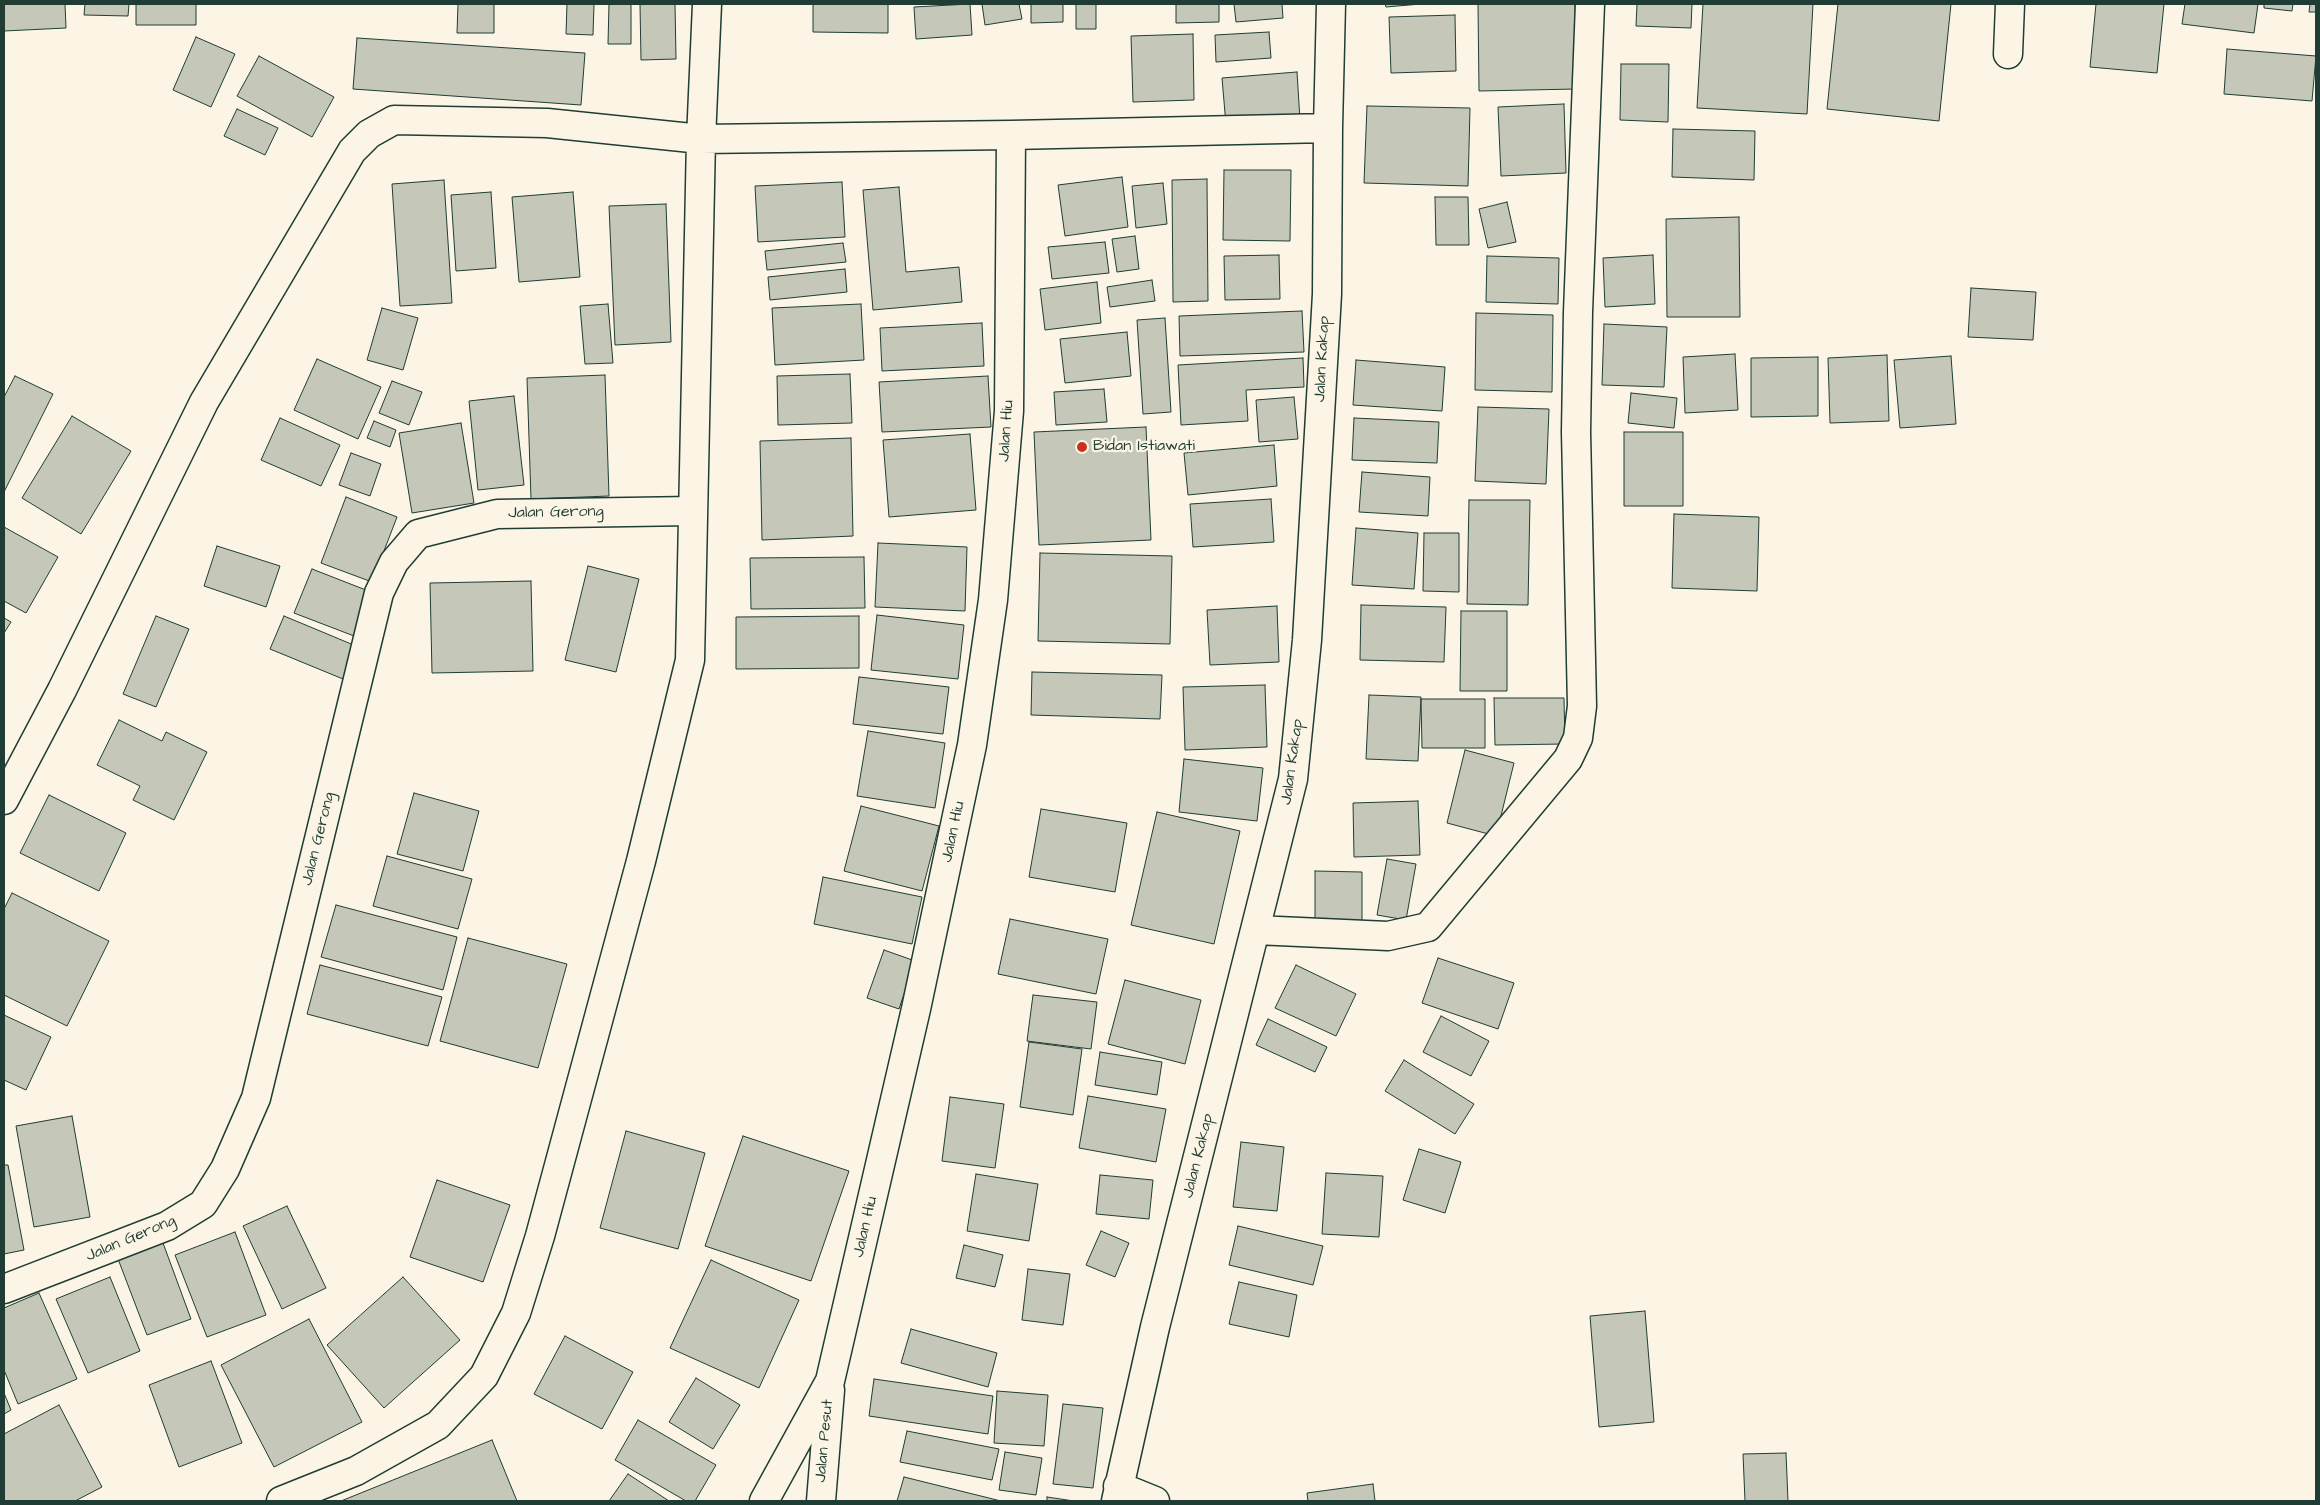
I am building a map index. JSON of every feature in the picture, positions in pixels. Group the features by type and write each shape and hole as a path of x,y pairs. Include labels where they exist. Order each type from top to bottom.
{"street":[{"path":"280,1501 356,1471 438,1425 484,1376 516,1313 540,1236 636,880 690,660 701,139 707,4"},
{"name":"Jalan Kakap","path":"1117,1494 1155,1327 1293,780 1306,650 1327,294 1331,4"},
{"path":"1256,930 1388,936 1428,927 1568,759 1578,738 1582,706 1576,423 1578,312 1590,4"},
{"path":"2008,54 2010,4"},
{"path":"4,800 62,690 204,402 352,151 369,134 394,120 548,123 701,139 1328,128"},
{"name":"Jalan Hiu","path":"764,1501 830,1381 916,1010 972,745 993,600 1010,411 1011,135"},
{"name":"Jalan Gerong","path":"4,1289 167,1226 203,1204 225,1169 256,1098 379,593 394,562 418,534 496,514 693,511"},
{"name":"Jalan Pesut","path":"820,1501 830,1381"},
{"path":"1117,1494 1155,1501"}],"building":[{"path":"4,4 65,4 66,28 4,31"},
{"path":"85,4 129,4 128,16 84,15"},
{"path":"136,4 196,4 196,25 136,25"},
{"path":"458,4 494,4 494,33 457,33"},
{"path":"567,4 594,4 593,35 566,34"},
{"path":"609,4 631,4 631,44 608,44"},
{"path":"640,4 675,4 676,59 641,60"},
{"path":"813,4 888,4 888,33 813,32"},
{"path":"970,4 972,35 916,39 914,7"},
{"path":"982,4 1019,4 1022,19 985,25"},
{"path":"1031,4 1063,4 1063,22 1031,23"},
{"path":"1076,4 1096,4 1096,29 1076,29"},
{"path":"1176,4 1219,4 1219,22 1176,23"},
{"path":"1234,4 1282,4 1283,18 1236,22"},
{"path":"1385,4 1421,4 1386,7"},
{"path":"1478,4 1575,4 1576,89 1479,91"},
{"path":"1637,4 1692,4 1691,28 1636,26"},
{"path":"1703,4 1813,4 1807,114 1697,108"},
{"path":"1838,4 1951,4 1939,121 1827,109"},
{"path":"2096,4 2164,4 2157,73 2090,67"},
{"path":"2185,4 2258,4 2254,33 2182,24"},
{"path":"2264,4 2293,4 2292,11 2264,8"},
{"path":"2310,4 2316,4 2316,12 2309,12"},
{"path":"1455,15 1456,71 1391,73 1389,17"},
{"path":"1269,32 1271,58 1216,62 1215,35"},
{"path":"1193,34 1194,100 1133,102 1131,36"},
{"path":"196,37 235,54 211,107 173,90"},
{"path":"357,38 585,53 581,105 353,89"},
{"path":"2227,49 2316,56 2312,101 2224,94"},
{"path":"259,56 334,97 312,137 237,96"},
{"path":"1621,64 1669,64 1668,122 1620,120"},
{"path":"1297,72 1300,120 1226,125 1222,78"},
{"path":"1564,104 1566,173 1501,176 1498,107"},
{"path":"1367,106 1470,108 1468,186 1364,183"},
{"path":"237,109 278,128 265,155 224,136"},
{"path":"1673,129 1755,131 1754,180 1672,177"},
{"path":"1224,170 1291,170 1290,241 1223,240"},
{"path":"1122,177 1128,227 1065,236 1058,185"},
{"path":"1207,179 1208,301 1173,302 1172,180"},
{"path":"444,180 452,303 400,306 392,184"},
{"path":"842,182 845,237 758,242 755,186"},
{"path":"1163,183 1167,224 1136,228 1132,186"},
{"path":"899,187 906,272 959,267 962,302 873,310 863,190"},
{"path":"491,192 496,268 456,271 451,195"},
{"path":"573,192 580,277 519,282 512,197"},
{"path":"1435,197 1468,197 1469,245 1436,245"},
{"path":"1507,202 1516,242 1488,248 1479,209"},
{"path":"666,204 671,342 615,345 609,206"},
{"path":"1739,217 1740,317 1667,317 1666,219"},
{"path":"1135,236 1139,269 1117,272 1112,239"},
{"path":"1105,242 1109,273 1052,279 1048,247"},
{"path":"843,243 846,262 767,270 765,251"},
{"path":"1279,255 1280,299 1225,300 1224,256"},
{"path":"1653,255 1655,304 1605,307 1603,258"},
{"path":"1487,256 1559,258 1558,304 1486,302"},
{"path":"845,269 847,292 770,300 768,277"},
{"path":"1152,280 1155,301 1110,307 1107,287"},
{"path":"1097,282 1101,323 1045,330 1040,289"},
{"path":"1971,288 2036,292 2033,340 1968,337"},
{"path":"608,304 613,363 585,364 580,306"},
{"path":"861,304 864,360 775,365 772,308"},
{"path":"382,308 418,318 403,370 367,360"},
{"path":"1302,311 1304,352 1180,356 1179,316"},
{"path":"1476,313 1553,315 1552,392 1475,390"},
{"path":"1165,318 1171,412 1143,414 1137,320"},
{"path":"982,323 984,366 882,371 880,328"},
{"path":"1604,324 1667,327 1664,387 1602,385"},
{"path":"1127,332 1131,376 1065,383 1060,339"},
{"path":"1735,354 1738,410 1685,413 1683,357"},
{"path":"1887,355 1889,421 1830,423 1828,358"},
{"path":"1951,356 1956,424 1900,428 1894,360"},
{"path":"1818,357 1818,416 1751,417 1751,358"},
{"path":"1303,358 1304,387 1246,390 1248,421 1181,425 1178,365"},
{"path":"317,359 381,387 358,439 294,410"},
{"path":"1356,360 1445,367 1442,411 1353,405"},
{"path":"850,374 852,423 778,425 777,376"},
{"path":"605,375 609,496 531,499 527,378"},
{"path":"15,376 53,394 4,492 4,397"},
{"path":"988,376 991,427 882,432 879,382"},
{"path":"392,381 422,392 409,425 379,413"},
{"path":"1104,389 1107,422 1056,425 1054,392"},
{"path":"1631,393 1677,398 1674,428 1628,423"},
{"path":"514,396 524,485 478,490 469,401"},
{"path":"1294,397 1298,439 1259,442 1256,400"},
{"path":"1478,407 1549,409 1546,484 1475,481"},
{"path":"72,416 131,451 81,534 22,498"},
{"path":"280,418 340,445 321,486 261,460"},
{"path":"1354,418 1439,422 1437,463 1352,460"},
{"path":"374,421 396,430 390,447 367,438"},
{"path":"461,423 474,503 412,513 399,433"},
{"path":"1146,427 1151,540 1039,545 1034,432"},
{"path":"1624,432 1683,432 1683,506 1624,506"},
{"path":"970,434 976,510 889,517 883,440"},
{"path":"851,438 853,536 762,540 760,441"},
{"path":"1274,445 1277,486 1188,495 1184,453"},
{"path":"351,453 381,464 370,496 339,485"},
{"path":"1362,472 1430,477 1428,516 1359,512"},
{"path":"346,497 397,517 372,582 321,563"},
{"path":"1271,499 1274,542 1193,547 1190,504"},
{"path":"1469,500 1530,500 1528,605 1467,604"},
{"path":"1674,514 1759,517 1757,591 1672,588"},
{"path":"4,527 58,557 26,613 4,601"},
{"path":"1356,528 1418,533 1414,589 1352,585"},
{"path":"1424,533 1459,533 1459,592 1423,591"},
{"path":"878,543 967,547 965,611 875,607"},
{"path":"217,546 280,566 266,607 204,586"},
{"path":"1040,553 1172,556 1170,644 1038,641"},
{"path":"864,557 865,608 751,609 750,558"},
{"path":"588,566 639,579 616,672 565,660"},
{"path":"312,569 371,592 354,636 294,613"},
{"path":"531,581 533,671 432,673 430,583"},
{"path":"1361,605 1446,607 1444,662 1360,660"},
{"path":"1277,606 1279,662 1210,665 1207,610"},
{"path":"1461,611 1507,611 1507,691 1460,691"},
{"path":"877,615 964,625 958,679 871,670"},
{"path":"156,616 189,629 156,707 123,694"},
{"path":"284,616 356,646 343,679 270,649"},
{"path":"859,616 859,668 736,669 736,617"},
{"path":"4,618 11,622 4,633"},
{"path":"1032,672 1162,675 1160,719 1031,715"},
{"path":"859,677 949,687 943,734 853,724"},
{"path":"1265,685 1267,747 1185,750 1183,687"},
{"path":"1369,695 1421,697 1418,761 1366,759"},
{"path":"1494,698 1564,698 1565,744 1495,745"},
{"path":"1421,699 1485,699 1485,748 1422,748"},
{"path":"119,720 162,741 166,732 207,752 174,820 133,800 140,786 97,765"},
{"path":"868,731 945,743 935,808 857,796"},
{"path":"1465,750 1514,763 1496,836 1447,823"},
{"path":"1184,759 1263,768 1257,821 1179,812"},
{"path":"414,793 479,811 463,871 397,854"},
{"path":"49,795 126,833 99,891 20,853"},
{"path":"1418,801 1420,855 1354,857 1353,803"},
{"path":"861,806 939,826 922,891 844,871"},
{"path":"1041,809 1127,823 1115,892 1029,877"},
{"path":"1157,812 1240,831 1214,944 1131,925"},
{"path":"387,856 472,879 458,929 373,906"},
{"path":"1387,859 1416,864 1406,920 1377,915"},
{"path":"1315,871 1362,872 1362,926 1315,925"},
{"path":"823,877 922,897 912,944 814,924"},
{"path":"12,893 109,941 67,1026 4,995 4,909"},
{"path":"336,905 457,937 443,990 321,957"},
{"path":"1010,919 1108,939 1096,994 998,974"},
{"path":"468,938 567,964 538,1068 440,1041"},
{"path":"884,950 915,961 899,1009 867,998"},
{"path":"1438,958 1514,983 1498,1029 1422,1003"},
{"path":"320,965 442,997 428,1046 307,1014"},
{"path":"1296,965 1356,994 1336,1036 1275,1008"},
{"path":"1125,980 1201,1000 1185,1064 1108,1044"},
{"path":"1033,995 1097,1002 1091,1049 1027,1041"},
{"path":"4,1015 51,1037 26,1090 4,1080"},
{"path":"1441,1016 1489,1041 1471,1076 1423,1052"},
{"path":"1268,1019 1327,1047 1315,1072 1256,1045"},
{"path":"1029,1042 1082,1049 1073,1115 1020,1107"},
{"path":"1100,1052 1162,1062 1157,1095 1095,1085"},
{"path":"1404,1060 1474,1104 1455,1134 1385,1091"},
{"path":"1088,1096 1166,1109 1156,1162 1079,1148"},
{"path":"950,1097 1004,1104 995,1168 942,1161"},
{"path":"72,1116 90,1217 34,1227 16,1126"},
{"path":"626,1131 705,1153 678,1249 600,1228"},
{"path":"743,1136 849,1171 811,1281 705,1246"},
{"path":"1241,1142 1284,1147 1277,1211 1233,1207"},
{"path":"1419,1149 1461,1162 1445,1213 1403,1200"},
{"path":"4,1165 8,1165 24,1250 4,1254"},
{"path":"1326,1173 1383,1176 1379,1237 1322,1234"},
{"path":"976,1174 1038,1184 1029,1241 967,1231"},
{"path":"1100,1175 1153,1180 1149,1219 1096,1214"},
{"path":"437,1180 510,1205 483,1282 410,1257"},
{"path":"287,1206 326,1288 282,1309 243,1226"},
{"path":"1238,1226 1323,1246 1313,1285 1229,1265"},
{"path":"1101,1231 1129,1243 1115,1277 1086,1265"},
{"path":"235,1232 266,1315 207,1337 175,1255"},
{"path":"163,1243 191,1319 147,1335 118,1259"},
{"path":"964,1245 1003,1255 995,1287 956,1278"},
{"path":"711,1260 799,1300 759,1388 670,1348"},
{"path":"1028,1269 1070,1274 1063,1325 1022,1320"},
{"path":"110,1277 140,1351 88,1373 56,1299"},
{"path":"403,1277 460,1340 384,1408 327,1345"},
{"path":"1239,1282 1297,1295 1289,1337 1229,1324"},
{"path":"39,1293 77,1379 18,1404 4,1370 4,1308"},
{"path":"1645,1311 1654,1422 1599,1427 1590,1316"},
{"path":"309,1319 362,1422 274,1467 221,1365"},
{"path":"911,1329 997,1353 988,1387 901,1363"},
{"path":"565,1336 633,1372 602,1429 534,1394"},
{"path":"211,1361 242,1443 179,1467 149,1385"},
{"path":"696,1378 740,1405 713,1449 669,1422"},
{"path":"874,1379 993,1396 988,1434 869,1416"},
{"path":"997,1391 1048,1395 1044,1446 994,1443"},
{"path":"4,1393 11,1410 4,1414"},
{"path":"1063,1404 1103,1408 1093,1488 1053,1484"},
{"path":"59,1405 102,1487 75,1501 4,1501 4,1434"},
{"path":"638,1420 716,1465 695,1501 686,1501 615,1460"},
{"path":"907,1431 999,1449 992,1480 900,1462"},
{"path":"492,1440 517,1501 341,1501"},
{"path":"1005,1452 1042,1458 1036,1495 999,1490"},
{"path":"1786,1453 1788,1501 1745,1501 1743,1454"},
{"path":"628,1474 669,1501 609,1501"},
{"path":"904,1477 1001,1501 897,1501"},
{"path":"1373,1484 1375,1501 1308,1501 1307,1493"},
{"path":"1047,1497 1074,1501 1047,1501"}],"place":[{"name":"Bidan Istiawati","path":"1082,447"}]}
